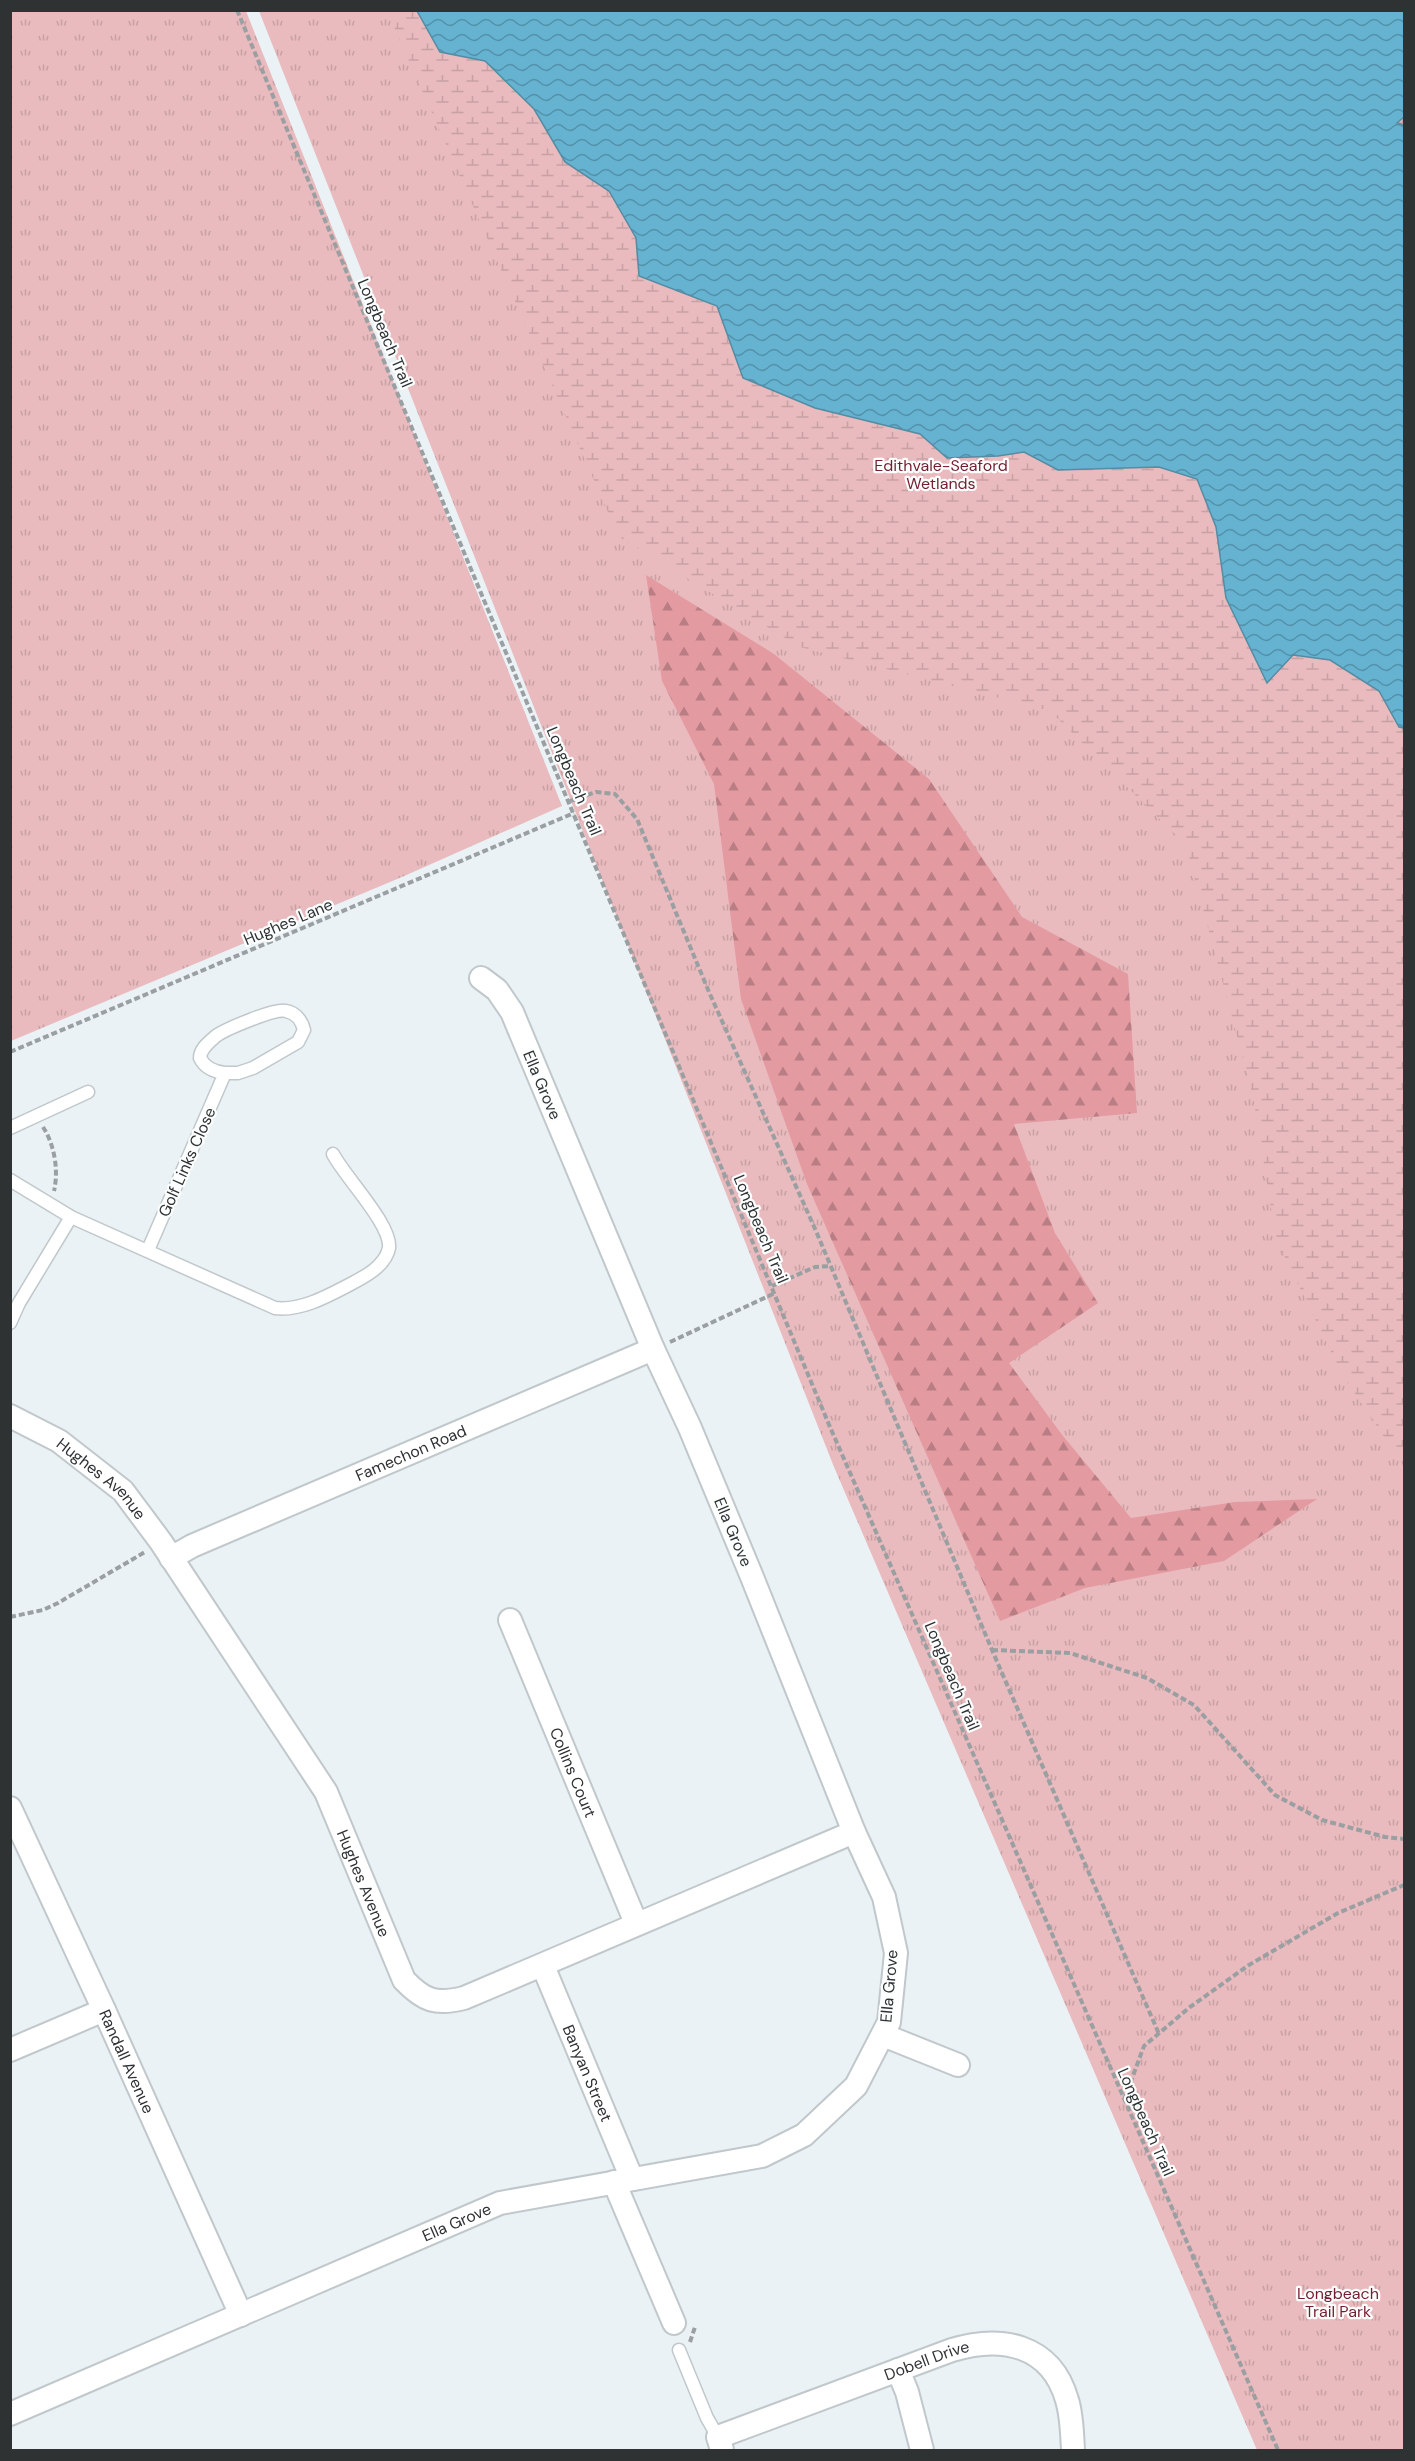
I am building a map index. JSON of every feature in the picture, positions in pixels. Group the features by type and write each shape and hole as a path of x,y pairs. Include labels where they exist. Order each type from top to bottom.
{"street":[{"name":"Ella Grove","path":"10,2414 500,2203 762,2156 804,2135 856,2086 889,2022 896,1953 884,1897 854,1832 690,1428 653,1349 512,1012 497,990 481,978"},
{"name":"Famechon Road","path":"166,1550 192,1546 653,1349"},
{"name":"Hughes Avenue","path":"10,1416 59,1441 123,1491 166,1550 326,1792 404,1980 428,1999 444,2003 465,1998 543,1966 636,1923 854,1832"},
{"name":"Collins Court","path":"510,1620 636,1923"},
{"name":"Randall Avenue","path":"10,1808 241,2315"},
{"name":"Banyan Street","path":"543,1966 674,2324"},
{"path":"10,2050 104,2010"},
{"path":"883,2035 958,2065"},
{"name":"Dobell Drive","path":"720,2444 898,2370 973,2344 1005,2343 1026,2349 1040,2358 1051,2371 1066,2395 1071,2418 1073,2451"},
{"path":"898,2370 907,2392 922,2451"}],"lane":[{"path":"279,1011 290,1012 300,1019 304,1030 298,1042 253,1068 238,1073 225,1073 210,1069 200,1058 201,1051 216,1037 279,1011"},
{"name":"Golf Links Close","path":"148,1250 225,1073"},
{"path":"10,1128 88,1092"},
{"path":"10,1180 71,1217 275,1308 299,1306 337,1291 372,1270 387,1253 389,1245 375,1213 333,1154"},
{"path":"10,1323 71,1217"},
{"path":"679,2349 720,2444"}],"path":[{"name":"Longbeach Trail","path":"237,10 570,801 830,1427 1278,2451"},
{"path":"570,801 596,792 615,794 637,819 709,992 830,1266 992,1650 1159,2034"},
{"name":"Hughes Lane","path":"10,1052 574,813"},
{"path":"37,1116 52,1141 56,1181 54,1191 47,1203"},
{"path":"772,1286 815,1267 830,1266"},
{"path":"653,1349 775,1293"},
{"path":"10,1617 43,1610 166,1550"},
{"path":"992,1650 1070,1653 1147,1678 1194,1706 1275,1795 1322,1820 1385,1837 1404,1839"},
{"path":"1123,2101 1144,2046 1190,2007 1249,1965 1338,1913 1404,1885"}],"green space":[{"path":"11,10 246,11 562,806 402,877 11,1041"},
{"name":"Edithvale-Seaford Wetlands","path":"259,11 1404,11 1404,2450 1257,2450 834,1467"},
{"path":"387,11 1404,11 1404,1467 1342,1374 1276,1239 1253,1096 1186,845 1050,711 800,647 619,537"},
{"path":"646,575 774,654 929,779 1022,917 1128,974 1137,1113 1014,1124 1055,1233 1098,1303 1009,1363 1063,1436 1131,1518 1235,1502 1317,1499 1224,1561 1085,1588 1000,1621 807,1184 741,999 714,784 662,681"}],"water":[{"path":"417,11 1404,11 1404,117 1397,123 1404,125 1404,728 1399,727 1379,691 1330,660 1293,655 1267,683 1226,598 1216,527 1197,479 1159,467 1058,470 1024,452 998,456 947,458 920,434 815,408 743,378 717,306 639,276 636,238 609,191 565,162 534,109 485,61 440,52"}],"park label":[{"name":"Longbeach Trail Park","path":"1338,2302"}]}
